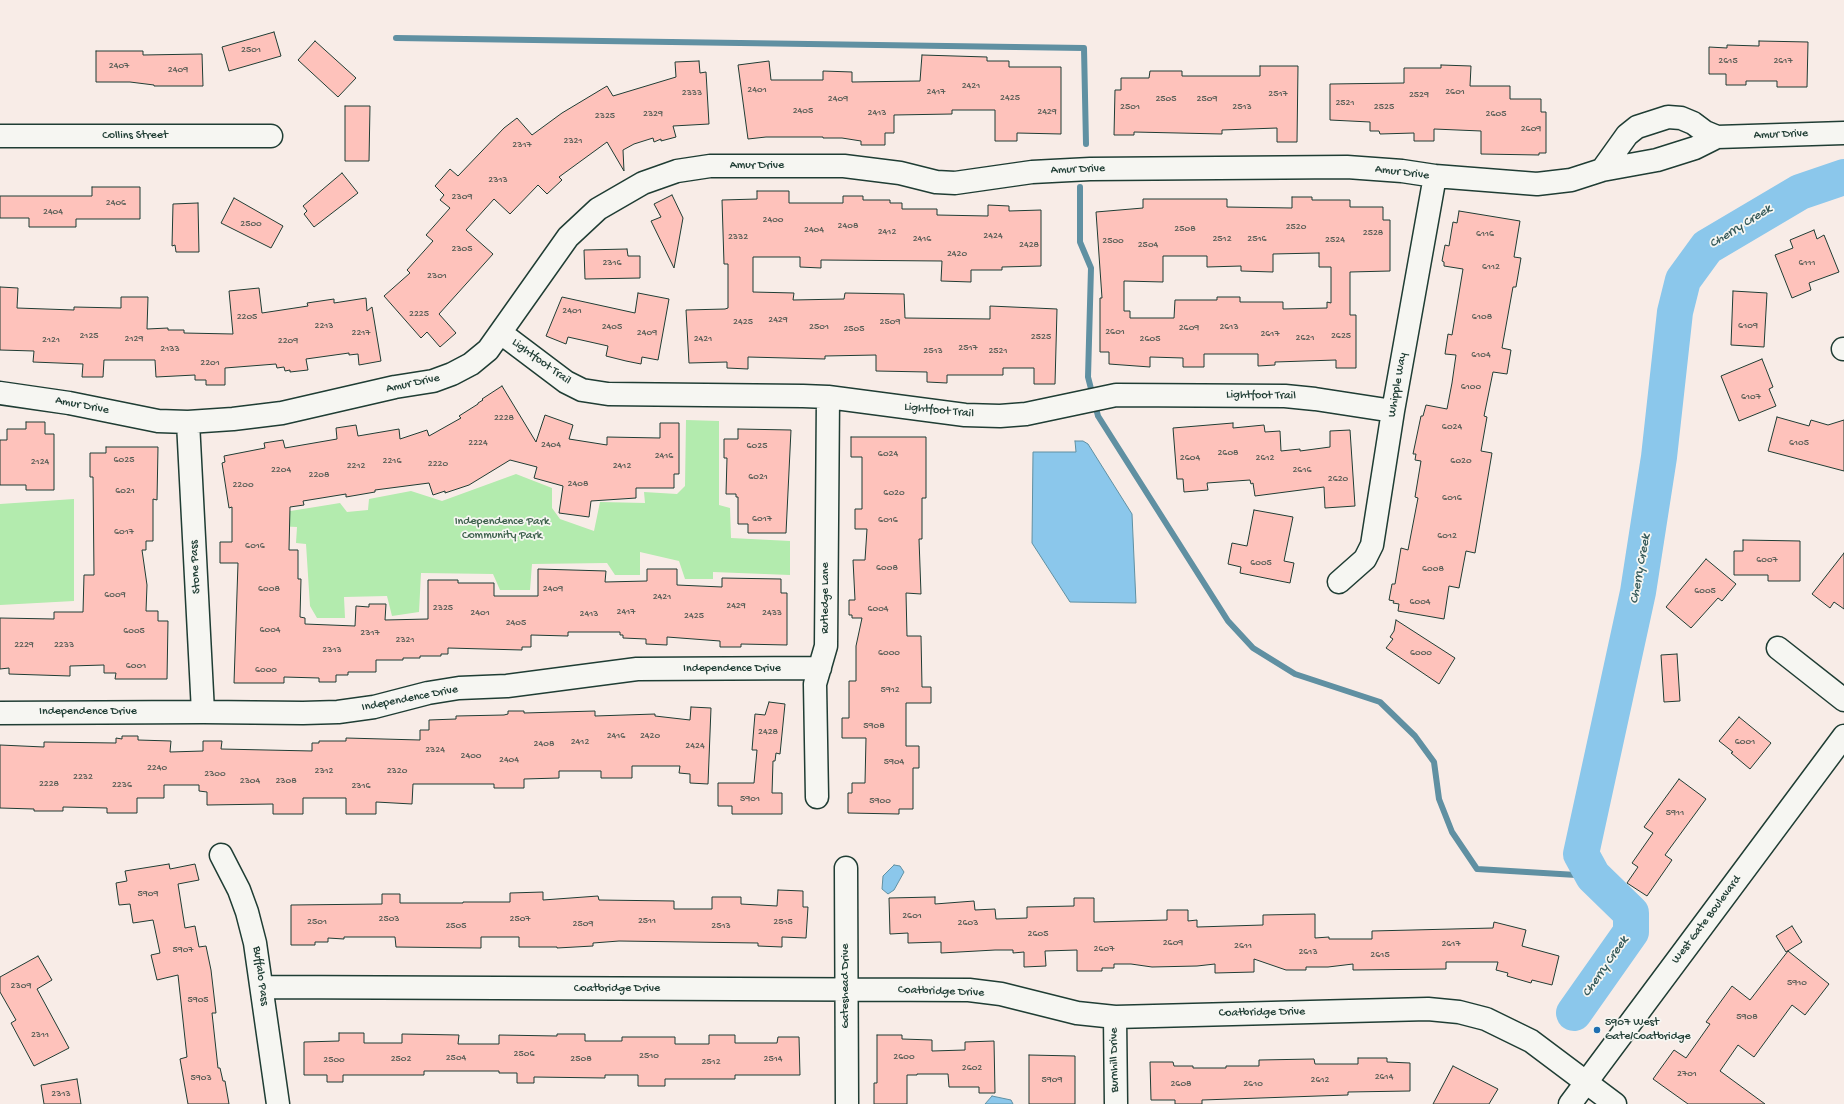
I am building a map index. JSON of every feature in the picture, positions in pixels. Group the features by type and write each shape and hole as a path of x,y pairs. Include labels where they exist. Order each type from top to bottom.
{"street":[{"name":"Amur Drive","path":"1602,170 1627,135 1637,127 1668,117 1681,118 1693,123 1705,132 1718,137 1844,133"},
{"name":"Collins Street","path":"0,136 271,136"},
{"name":"Amur Drive","path":"0,394 69,403 158,421 188,422 233,419 282,412 433,381 452,374 471,364 488,350 568,237 598,209 643,183 677,171 710,166 844,166 900,173 936,182 955,183 1032,172 1090,169 1347,167 1537,184 1571,180 1602,170 1656,160 1695,148 1718,137"},
{"name":"Whipple Way","path":"1340,582 1365,559 1372,545 1393,411 1435,176"},
{"name":"Lightfoot Trail","path":"501,333 566,382 582,390 608,394 781,395 828,397 965,415 1000,416 1026,414 1116,395 1285,396 1315,398 1393,411"},
{"name":"Rutledge Lane","path":"817,797 815,684 826,646 828,397"},
{"name":"Stone Pass","path":"188,422 203,712"},
{"path":"1778,648 1844,700"},
{"name":"Independence Drive","path":"0,713 203,712 303,714 338,712 374,707 428,693 459,688 507,686 638,669 820,668"},
{"name":"West Gate Boulevard","path":"1570,1104 1844,736"},
{"name":"Buffalo Pass","path":"221,854 248,912 262,987 278,1104"},
{"name":"Gateshead Drive","path":"846,868 847,1104"},
{"name":"Coatbridge Drive","path":"262,987 969,990 1001,994 1077,1013 1115,1017 1428,1009 1459,1012 1486,1019 1531,1041 1614,1104"},
{"name":"Burnhill Drive","path":"1115,1017 1116,1104"}],"green space":[{"name":"Independence Park Community Park","path":"686,420 719,421 719,505 730,508 731,538 790,541 790,575 713,572 713,579 685,579 679,561 640,552 640,575 615,575 607,563 532,564 530,590 500,590 493,574 421,573 419,612 392,616 387,596 344,597 345,618 317,618 310,606 306,544 296,543 297,527 275,526 272,514 340,503 347,512 368,510 369,499 411,491 442,501 516,474 552,488 552,508 560,519 594,531 600,502 645,503 644,492 677,494 685,486"},
{"path":"74,499 74,601 0,605 0,504"}],"water":[{"path":"1075,441 1083,441 1088,444 1132,514 1136,603 1070,602 1032,543 1033,452 1076,452"},
{"path":"894,865 900,866 904,872 894,890 888,894 882,889 883,876"},
{"path":"992,1096 1011,1100 1013,1104 985,1104"}],"building":[{"path":"274,32 281,56 229,71 222,47"},
{"path":"315,41 356,78 338,97 298,60"},
{"path":"1759,41 1808,42 1807,87 1777,87 1777,81 1746,81 1746,85 1726,85 1726,74 1709,74 1709,47 1727,48 1727,45 1759,46"},
{"path":"96,51 143,51 143,55 202,54 203,86 154,86 130,82 96,82"},
{"path":"922,55 987,57 987,61 1009,61 1009,67 1061,67 1061,134 1017,133 1017,141 995,141 995,110 952,110 952,114 894,115 894,133 885,133 885,145 861,145 861,141 823,137 766,137 748,139 738,65 769,61 771,80 823,80 823,71 852,72 852,82 920,81"},
{"path":"699,61 700,73 706,72 709,124 673,126 676,137 661,141 661,139 654,142 653,138 634,144 623,150 624,171 607,142 559,177 562,180 547,194 538,185 510,214 494,199 466,230 493,254 439,314 456,333 440,347 427,332 421,338 384,296 410,273 407,270 433,241 426,235 450,208 440,200 444,195 435,186 450,169 458,176 504,128 517,118 532,135 562,113 607,86 613,96 676,77 675,62"},
{"path":"1441,65 1471,66 1470,86 1510,86 1510,99 1541,99 1541,112 1546,112 1546,153 1539,153 1539,155 1481,154 1481,131 1434,129 1434,141 1414,141 1414,133 1380,134 1379,131 1370,131 1370,122 1330,120 1330,84 1404,83 1404,68 1441,68"},
{"path":"1260,66 1298,66 1297,142 1277,142 1277,128 1222,130 1222,134 1134,132 1134,135 1114,135 1115,90 1121,90 1121,78 1149,78 1150,71 1182,71 1182,76 1260,76"},
{"path":"345,106 370,106 369,161 345,161"},
{"path":"342,173 358,193 314,227 304,214 307,211 303,206"},
{"path":"92,187 140,187 140,219 76,219 76,227 29,227 29,218 0,218 0,196 92,196"},
{"path":"757,191 789,191 789,203 843,203 843,196 863,196 863,200 890,200 890,203 902,203 902,209 937,209 937,215 988,216 988,205 1009,206 1009,211 1041,210 1041,266 1002,267 1002,270 971,270 971,282 941,281 942,261 821,260 821,268 800,267 800,257 753,257 753,292 794,293 793,300 844,299 845,293 904,294 905,318 990,319 990,306 1057,309 1055,384 1034,384 1034,368 1003,368 1003,375 947,375 947,383 927,382 927,372 876,371 876,355 825,356 825,359 748,357 748,369 727,368 727,362 689,363 686,310 728,308 728,264 724,264 722,200 757,199"},
{"path":"672,195 683,218 674,268 651,221 661,217 654,204"},
{"path":"1292,197 1312,197 1312,200 1350,200 1350,207 1383,207 1383,220 1390,220 1390,271 1350,272 1350,315 1356,315 1356,368 1336,368 1336,360 1275,362 1275,365 1258,366 1258,354 1204,354 1204,367 1183,367 1183,358 1150,357 1150,367 1109,364 1109,352 1100,352 1100,298 1102,298 1096,212 1143,208 1143,199 1227,199 1227,207 1292,208","holes":["1319,253 1319,267 1331,267 1331,303 1327,302 1327,308 1283,309 1283,302 1240,302 1240,297 1217,297 1217,300 1175,300 1174,318 1130,318 1130,311 1124,311 1124,281 1163,282 1163,256 1207,256 1207,267 1241,266 1241,271 1273,272 1273,254"]},
{"path":"234,198 283,226 271,248 221,223"},
{"path":"198,203 199,252 176,252 175,245 172,246 173,204"},
{"path":"1459,211 1520,221 1514,257 1521,258 1516,287 1513,287 1502,348 1511,350 1507,374 1493,372 1484,416 1487,417 1481,451 1492,453 1475,553 1466,551 1459,588 1449,586 1444,619 1398,611 1399,604 1393,603 1394,601 1389,600 1392,584 1395,584 1401,548 1408,550 1418,498 1415,497 1421,461 1415,460 1416,454 1413,454 1421,416 1423,416 1426,405 1447,409 1452,383 1456,355 1445,354 1448,334 1452,335 1463,269 1444,266 1444,262 1442,261 1445,245 1449,246 1453,222 1457,223"},
{"path":"1814,230 1817,239 1824,235 1839,272 1809,283 1811,290 1792,298 1775,255 1793,248 1790,240"},
{"path":"627,249 628,256 640,256 640,278 585,279 584,250"},
{"path":"0,287 18,288 17,308 74,310 74,307 121,308 121,297 148,297 147,329 168,328 168,330 184,330 184,333 233,334 229,291 259,288 262,313 308,306 307,303 334,299 334,303 366,298 367,311 372,307 381,361 359,365 358,354 349,355 349,353 306,359 308,370 290,372 290,370 285,371 284,367 277,368 276,364 225,368 225,385 206,385 206,380 195,380 195,375 156,377 155,360 104,360 103,377 82,377 83,364 33,362 34,351 0,350"},
{"path":"1733,291 1767,293 1764,347 1731,345"},
{"path":"638,293 669,299 658,360 642,357 641,364 626,361 606,356 608,346 568,337 566,344 546,336 562,297 635,313"},
{"path":"1762,359 1773,387 1769,389 1776,406 1739,421 1721,376"},
{"path":"502,386 536,442 545,415 573,425 569,439 607,445 607,437 660,438 660,423 679,423 679,474 674,474 674,488 636,488 636,498 591,501 589,517 559,513 563,486 534,478 537,467 510,460 469,485 445,493 445,491 433,495 429,483 375,490 375,492 346,497 346,494 303,501 304,505 290,507 289,550 298,550 298,579 301,579 300,617 305,618 305,624 355,626 356,606 369,607 369,604 386,604 385,620 428,619 428,580 458,580 458,583 494,583 494,596 538,596 538,569 606,571 605,582 647,581 647,569 677,569 677,585 722,587 722,578 781,579 781,593 787,593 787,645 741,644 741,647 720,647 720,641 667,637 667,645 646,644 646,639 623,638 623,635 620,635 620,632 568,632 568,636 531,635 531,647 522,647 522,650 448,648 448,654 441,654 441,656 420,656 420,658 403,658 403,660 376,660 376,672 348,672 348,675 336,675 336,682 319,682 319,678 284,677 284,683 234,683 238,563 220,563 220,542 232,542 232,507 229,508 222,463 225,462 224,456 265,448 264,443 283,440 285,448 337,439 336,428 356,425 358,436 399,429 400,439 427,430 429,436 461,418 459,416"},
{"path":"1777,417 1809,426 1811,420 1828,425 1844,420 1844,471 1768,451"},
{"path":"26,422 45,422 45,434 54,434 54,490 26,490 26,485 0,485 0,440 7,440 7,429 26,429"},
{"path":"1233,423 1233,428 1264,425 1265,432 1280,431 1281,451 1300,449 1300,451 1330,447 1330,431 1350,430 1355,506 1325,508 1324,487 1255,496 1253,483 1251,484 1250,480 1207,483 1208,490 1184,492 1183,479 1177,479 1173,428"},
{"path":"738,429 791,430 786,533 748,533 748,524 738,524 738,497 736,497 736,494 726,494 727,458 724,458 724,439 738,439"},
{"path":"851,437 926,437 926,498 922,498 922,539 919,539 921,594 906,593 907,636 921,636 922,687 931,687 931,703 906,703 906,746 919,746 919,768 913,768 913,809 899,809 899,814 848,813 848,793 852,793 852,783 865,783 866,738 842,738 842,718 849,718 849,681 856,681 856,646 862,618 852,618 852,615 849,615 849,600 855,600 853,560 865,560 867,529 855,529 855,509 862,509 862,457 851,457"},
{"path":"106,447 158,447 157,500 153,499 153,541 146,541 146,550 142,550 147,585 146,611 158,611 158,621 168,621 167,679 115,679 116,673 104,673 104,665 70,666 70,676 9,674 9,668 0,669 0,618 54,619 54,612 83,612 84,575 94,575 93,477 90,477 90,453 106,453"},
{"path":"1254,510 1293,517 1284,561 1294,563 1290,583 1240,573 1241,567 1228,564 1232,543 1247,546"},
{"path":"1743,540 1800,541 1800,581 1768,581 1768,575 1734,575 1734,551 1743,551"},
{"path":"1844,553 1844,609 1834,602 1830,608 1812,594"},
{"path":"1706,559 1736,584 1722,601 1718,598 1691,628 1666,607"},
{"path":"1396,620 1455,658 1439,684 1386,648 1393,639 1390,637 1394,631"},
{"path":"1677,654 1680,701 1664,702 1661,655"},
{"path":"769,702 785,704 780,754 776,753 775,761 773,761 772,793 782,793 782,814 732,814 732,806 718,806 718,783 754,783 757,750 752,750 755,714 765,715"},
{"path":"691,707 711,708 708,784 690,783 690,774 679,773 680,766 632,766 632,778 601,778 601,771 559,771 559,778 524,779 524,788 494,788 494,784 413,784 412,804 376,802 376,814 346,814 346,798 303,798 303,814 273,814 273,804 207,805 207,792 199,791 199,785 164,785 164,798 137,798 137,813 107,813 107,808 63,807 63,811 34,811 34,809 0,808 0,745 44,747 44,742 116,743 116,738 122,739 122,736 138,736 138,740 171,741 170,752 203,751 203,741 222,741 221,749 312,751 312,743 319,743 319,741 346,741 346,738 420,740 420,730 429,730 429,720 456,719 456,716 504,715 508,714 508,711 524,711 524,713 595,711 595,716 655,714 655,716 690,720"},
{"path":"1739,717 1771,743 1750,769 1731,753 1733,752 1719,741"},
{"path":"1679,779 1706,799 1665,855 1672,860 1647,896 1627,883 1638,867 1632,863 1653,833 1644,827"},
{"path":"169,864 170,869 195,864 199,880 178,884 185,928 195,926 199,947 206,946 211,970 216,1013 212,1013 218,1068 220,1068 223,1081 225,1081 229,1104 188,1104 180,1059 187,1057 178,975 157,980 151,955 160,953 153,920 133,923 130,904 119,905 116,883 127,881 125,871"},
{"path":"778,890 803,891 803,907 808,907 806,938 782,937 782,947 758,946 758,943 619,941 593,943 593,946 557,948 519,947 519,937 481,937 481,948 396,947 395,937 344,937 344,939 328,938 328,942 315,942 315,945 291,945 291,905 382,904 382,894 400,894 400,903 463,903 510,902 510,893 543,892 543,900 598,896 599,900 674,901 674,909 712,909 712,897 741,897 741,904 777,906"},
{"path":"935,897 935,904 974,901 975,910 995,909 996,919 1027,918 1027,907 1074,906 1074,898 1094,898 1094,922 1167,920 1167,910 1188,910 1188,921 1197,920 1197,927 1263,925 1263,915 1315,914 1315,938 1329,937 1329,939 1372,939 1372,931 1493,928 1494,922 1526,930 1522,946 1559,956 1552,985 1532,980 1531,983 1507,976 1508,973 1496,970 1498,962 1446,962 1446,969 1353,970 1353,964 1328,967 1306,967 1306,970 1286,970 1254,959 1254,972 1215,973 1215,964 1152,967 1131,964 1114,964 1114,968 1102,968 1102,971 1077,971 1077,950 1045,951 1046,966 1024,967 1024,952 1013,953 1013,950 995,950 941,953 941,942 908,943 908,933 890,934 889,898"},
{"path":"1792,926 1802,942 1786,952 1776,936"},
{"path":"1788,951 1829,984 1805,1015 1792,1005 1754,1057 1738,1045 1720,1071 1765,1104 1688,1104 1653,1079 1674,1050 1686,1058 1710,1024 1706,1022 1732,986 1750,1000"},
{"path":"38,956 52,980 37,989 69,1048 34,1066 11,1023 16,1020 0,992 0,977"},
{"path":"339,1033 364,1033 364,1043 402,1043 402,1034 459,1035 458,1044 499,1044 499,1035 557,1036 557,1034 585,1034 585,1041 622,1041 622,1037 675,1037 675,1044 709,1044 709,1035 735,1035 735,1043 777,1043 778,1037 799,1037 800,1075 735,1075 735,1079 665,1079 665,1086 638,1086 638,1075 605,1075 605,1078 534,1077 534,1083 517,1083 517,1073 499,1073 499,1071 424,1071 424,1075 343,1075 343,1082 327,1082 327,1075 304,1075 304,1042 339,1041"},
{"path":"877,1035 902,1035 902,1039 932,1040 932,1051 965,1050 965,1042 994,1041 995,1093 979,1093 979,1087 949,1087 948,1074 917,1074 907,1075 907,1104 874,1104 874,1083 877,1083"},
{"path":"1029,1055 1075,1056 1075,1104 1029,1104"},
{"path":"1358,1058 1387,1058 1387,1062 1410,1063 1410,1091 1348,1092 1348,1095 1202,1100 1202,1104 1175,1104 1175,1100 1151,1100 1150,1062 1173,1062 1174,1066 1193,1066 1193,1068 1226,1068 1226,1066 1259,1066 1259,1060 1314,1059 1315,1064 1358,1064"},
{"path":"1453,1066 1498,1089 1489,1104 1433,1104"},
{"path":"77,1079 81,1104 44,1104 41,1085"}],"waterway":[{"path":"396,38 1084,48 1086,144"},
{"name":"Cherry Creek","path":"1574,1013 1631,932 1631,913 1593,876 1581,854 1638,592 1659,457 1675,312 1683,280 1707,247 1800,192 1844,177"},
{"path":"1080,187 1080,242 1091,268 1088,377 1098,416 1228,621 1253,648 1295,674 1380,702 1415,736 1434,762 1439,799 1452,832 1477,869 1593,876"}],"place":[{"name":"5907 West Gate/Coatbridge","path":"1597,1030"}]}
